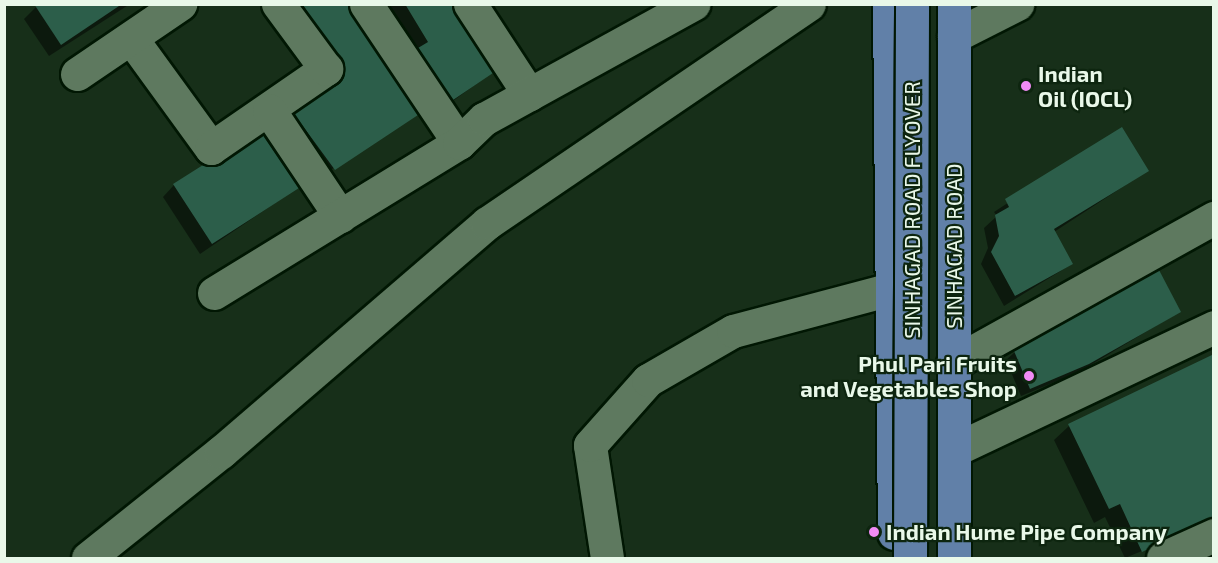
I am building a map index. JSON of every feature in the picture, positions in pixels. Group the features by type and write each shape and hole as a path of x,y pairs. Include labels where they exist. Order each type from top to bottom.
{"main road":[{"path":"889,4 895,558"},
{"name":"SINHAGAD ROAD FLYOVER","path":"910,558 912,4"},
{"name":"SINHAGAD ROAD FLYOVER","path":"928,558 933,4"},
{"name":"SINHAGAD ROAD","path":"954,20 954,558"},
{"path":"890,217 955,217"}],"street":[{"path":"76,74 180,4"},
{"path":"131,38 211,148 270,110 326,69 278,4"},
{"path":"366,4 459,143"},
{"path":"470,4 529,94"},
{"path":"214,293 459,143 484,119 693,4"},
{"path":"88,558 221,452 487,223 809,4"},
{"path":"954,20 1017,4"},
{"path":"270,110 340,216"},
{"path":"953,363 1214,218"},
{"path":"607,558 590,445 648,380 733,331 891,289"},
{"path":"954,450 1214,327"},
{"path":"1163,558 1214,535"}],"building":[{"path":"34,4 122,4 61,45"},
{"path":"302,4 347,4 418,115 335,170 294,114 344,78 345,67"},
{"path":"405,4 451,4 493,73 453,100 418,48 428,42"},
{"path":"1122,127 1149,171 1054,229 1073,264 1015,296 991,252 999,236 995,215 1009,207 1005,199"},
{"path":"263,135 299,188 212,244 173,184 203,165 222,163"},
{"path":"1159,270 1181,312 1089,364 1030,389 1014,351"},
{"path":"1214,354 1214,517 1142,552 1120,504 1109,509 1068,424"}],"place":[{"name":"Indian Oil (IOCL)","path":"1026,86"},
{"name":"Phul Pari Fruits and Vegetables Shop","path":"1029,376"},
{"name":"Indian Hume Pipe Company","path":"874,532"}]}
